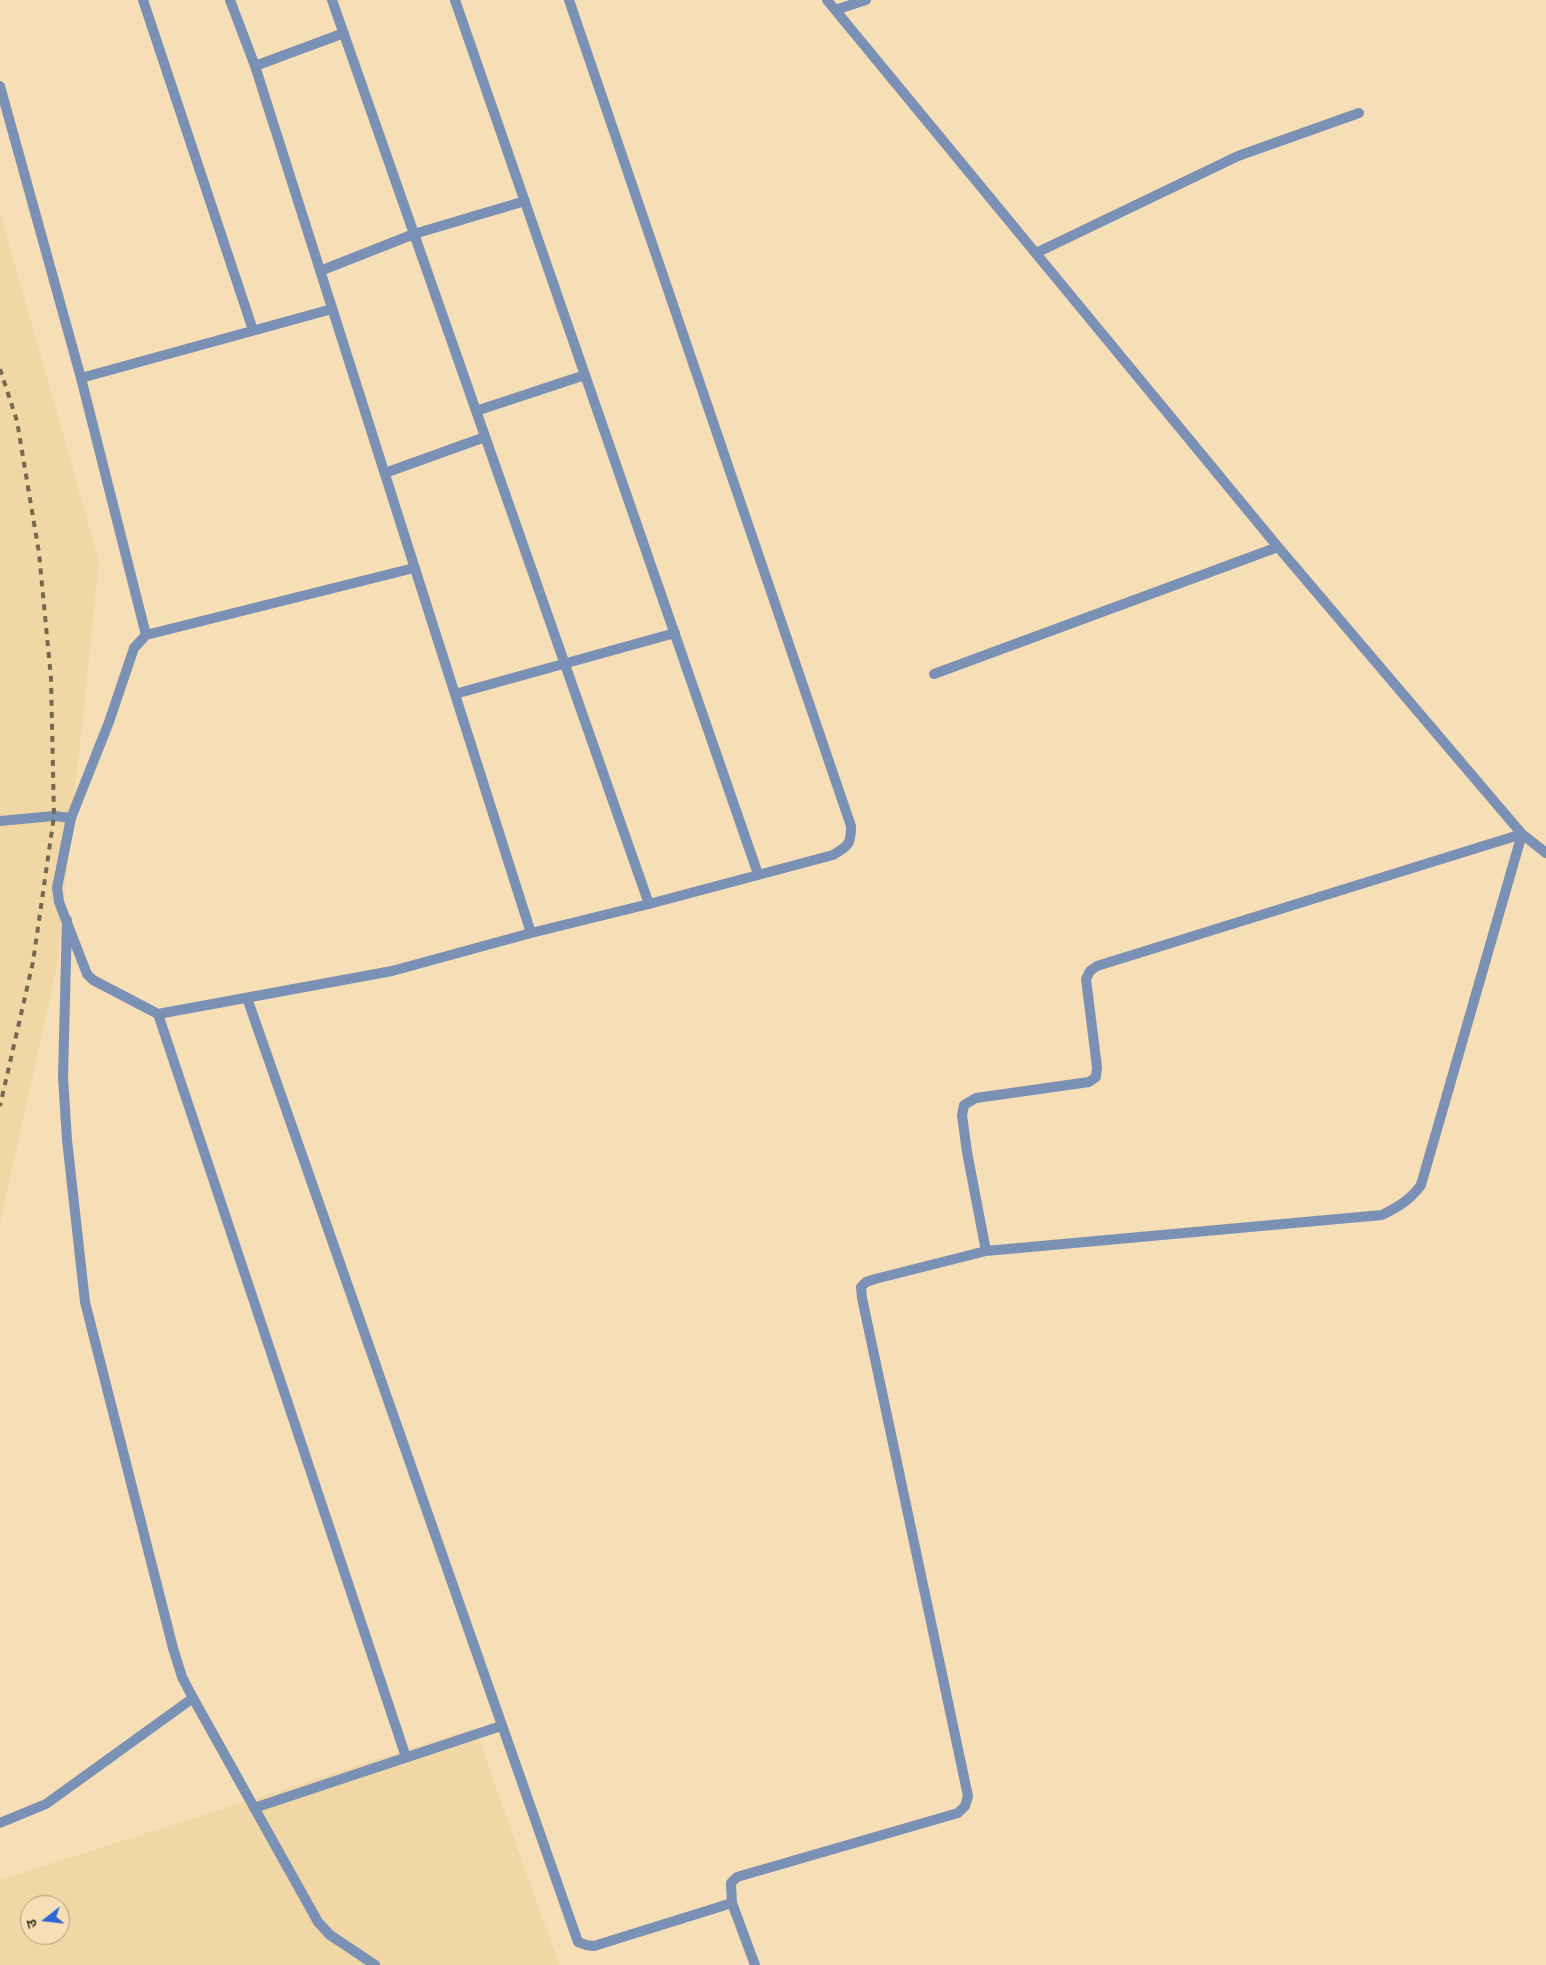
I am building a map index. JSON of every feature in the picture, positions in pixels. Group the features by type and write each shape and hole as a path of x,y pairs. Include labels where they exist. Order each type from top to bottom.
{"street":[{"path":"143,0 253,330"},
{"path":"230,0 255,66 531,933"},
{"path":"332,0 649,904"},
{"path":"455,0 758,874"},
{"path":"414,568 146,635 134,648 109,722 71,818 57,888 59,902 87,974 94,980 158,1014 392,971 833,855 846,847 851,839 850,826 569,0"},
{"path":"827,0 1278,547 1522,834 1546,852"},
{"path":"835,10 866,0"},
{"path":"255,66 344,33"},
{"path":"0,86 81,378 146,635"},
{"path":"1036,253 1238,156 1360,113"},
{"path":"320,271 414,234 525,201"},
{"path":"81,378 332,309"},
{"path":"476,411 585,375"},
{"path":"385,473 485,437"},
{"path":"934,674 1278,547"},
{"path":"455,694 675,633"},
{"path":"0,821 54,816 71,818"},
{"path":"986,1251 966,1152 962,1115 964,1105 976,1098 1089,1082 1096,1077 1097,1067 1086,979 1090,971 1098,966 1522,834"},
{"path":"754,1965 732,1903 730,1883 737,1877 958,1814 965,1806 968,1796 861,1287 866,1282 875,1279 986,1251 1382,1215 1402,1205 1420,1185 1522,834"},
{"path":"67,920 63,1077 67,1140 85,1302 173,1648 182,1677 193,1698 318,1922 330,1935 375,1965"},
{"path":"246,998 578,1942 594,1946 732,1903"},
{"path":"158,1014 406,1757"},
{"path":"0,1823 46,1804 193,1698"},
{"path":"254,1808 501,1726"}],"shaded area":[{"path":"0,213 99,561 57,966 0,1223"},
{"path":"475,1728 559,1965 0,1965 0,1880"}],"railway":[{"path":"0,369 17,421 39,553 51,678 54,816 33,962 0,1106"}]}
